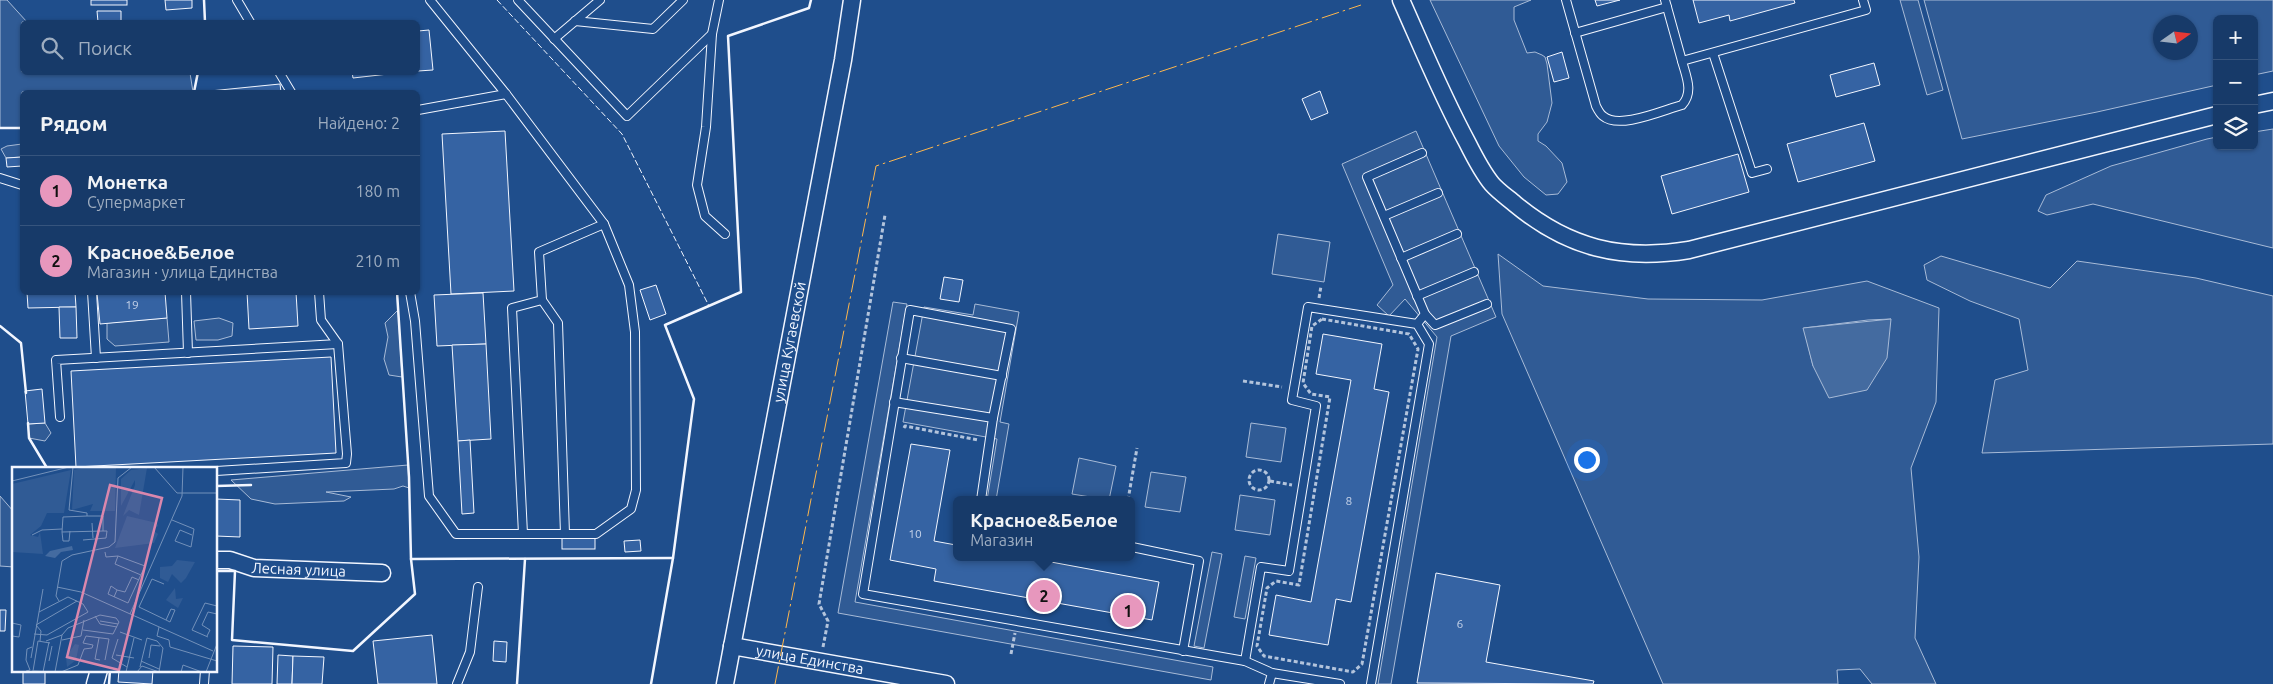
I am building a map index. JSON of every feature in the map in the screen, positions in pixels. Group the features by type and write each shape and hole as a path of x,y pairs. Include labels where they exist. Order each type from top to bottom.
{"street":[{"name":"улица Кугаевской","path":"725,684 843,60 852,0"},
{"path":"1401,0 1453,116 1493,185 1537,222 1556,233 1578,243 1639,255 1661,255 1689,250 2213,116"},
{"path":"2258,104 2273,100"},
{"name":"Лесная улица","path":"218,560 230,560 254,568 382,574"},
{"name":"улица Единства","path":"732,646 946,684"}],"lane":[{"path":"238,0 249,20"},
{"path":"411,295 415,321 429,496 456,534 596,534 631,509 636,490 635,332 629,284 604,224 506,94 430,0"},
{"path":"518,0 627,116 712,34"},
{"path":"554,39 600,0"},
{"path":"575,21 653,29 683,0"},
{"path":"718,0 712,34 706,127 697,185 705,216 725,234"},
{"path":"1566,0 1575,33 1596,106 1602,116 1610,120 1623,122 1682,104 1688,99 1689,88 1666,4 1575,33"},
{"path":"1682,61 1866,10 1864,0"},
{"path":"1713,52 1752,173 1767,169"},
{"path":"281,75 290,90"},
{"path":"420,110 506,94"},
{"path":"1422,154 1367,176 1417,296 1425,314 1435,325 1487,304"},
{"path":"0,178 20,183"},
{"path":"1384,216 1438,193"},
{"path":"565,534 558,323 542,300 539,252 604,224"},
{"path":"1401,258 1457,234"},
{"path":"1417,296 1474,272"},
{"path":"92,295 96,358"},
{"path":"186,295 188,353"},
{"path":"218,471 346,463 348,454 338,344 321,320 319,295"},
{"path":"523,534 512,308 542,300"},
{"path":"1245,661 1262,568 1289,571 1316,406 1292,400 1308,307 1417,324"},
{"path":"982,496 1011,329 910,310 863,594 1245,661 1272,673 1340,684"},
{"path":"1417,324 1425,314"},
{"path":"1371,684 1429,344 1417,324"},
{"path":"60,417 56,360 338,344"},
{"path":"901,358 1002,376"},
{"path":"894,402 994,418"},
{"path":"1135,548 1199,561 1183,651"},
{"path":"456,684 470,652 478,587"},
{"path":"1269,684 1272,673"}],"path":[{"path":"820,661 828,621 819,604 885,215"},
{"path":"1243,381 1294,389 1303,383 1312,326 1322,319 1409,334 1418,349 1362,664 1352,672 1264,656 1257,646 1267,588 1276,581 1298,585 1330,397 1311,394 1303,383"},
{"path":"903,435 905,426 978,439 977,447"},
{"path":"1129,496 1137,448"},
{"path":"1255,470 1264,471 1269,477 1268,486 1260,491 1255,490 1248,483 1255,470"}],"shaded area":[{"path":"0,0 7,0 25,20 20,20 20,75 190,75 193,90 20,90 20,128 0,128"},
{"path":"1430,0 1531,0 1514,7 1514,20 1527,53 1535,52 1542,55 1545,57 1547,64 1552,103 1547,122 1538,134 1538,141 1546,146 1562,163 1567,182 1558,194 1546,195 1524,177 1499,146"},
{"path":"1900,0 1918,0 1943,90 1927,95"},
{"path":"1924,0 2273,0 2273,71 2258,74 2258,15 2213,15 2213,86 2097,112 1962,139"},
{"path":"2273,129 2273,248 2093,204 2047,215 2038,211 2046,195 2111,166 2207,139 2213,138 2213,150 2258,150 2258,131"},
{"path":"1416,131 1496,317 1451,336 1391,684 1378,684 1437,337 1405,299 1389,316 1377,305 1393,285 1342,164"},
{"path":"20,144 20,157 6,158 1,149"},
{"path":"1278,234 1330,242 1324,282 1272,274"},
{"path":"1498,254 1543,286 1648,299 1762,300 1867,281 1939,308 1936,402 1911,468 1919,557 1915,638 1936,684 1872,684 1860,669 1837,670 1838,684 1663,684 1502,314","holes":["1891,319 1813,366 1804,328"]},
{"path":"1941,256 2050,288 2077,261 2196,278 2273,296 2273,444 1982,453 1995,380 2028,370 2019,319 1970,301 1927,280 1924,265"},
{"path":"893,302 907,304 855,602 1213,667 1211,680 838,613"},
{"path":"975,304 1019,312 1000,422 1009,424 997,496 988,496 997,439 903,422 924,307 973,315"},
{"path":"398,310 402,377 389,375 384,359 388,337 385,323"},
{"path":"167,318 169,342 115,346 107,339 107,323"},
{"path":"219,318 233,323 232,336 218,340 196,340 194,321"},
{"path":"1891,319 1887,358 1867,390 1829,398 1813,366 1803,328"},
{"path":"45,423 51,433 45,441 29,438 28,424"},
{"path":"1251,423 1286,428 1281,462 1246,457"},
{"path":"1079,458 1116,466 1110,496 1072,494"},
{"path":"408,465 409,488 403,486 394,489 326,492 351,497 344,501 275,504 251,499 231,480"},
{"path":"1151,472 1186,477 1180,512 1145,507"},
{"path":"1240,495 1275,500 1270,535 1235,530"},
{"path":"0,496 12,510 12,567 0,566"},
{"path":"1212,552 1222,554 1204,648 1194,646"},
{"path":"1245,556 1256,558 1245,619 1234,617"}],"building":[{"path":"91,0 127,0 127,5 91,5"},
{"path":"165,0 192,0 192,8 166,10"},
{"path":"1595,0 1620,0 1597,6"},
{"path":"1693,0 1794,0 1795,3 1730,21 1729,15 1699,23"},
{"path":"97,11 121,11 121,20 98,20"},
{"path":"429,30 433,70 420,71 420,31"},
{"path":"1562,52 1569,78 1554,82 1547,57"},
{"path":"1874,63 1880,85 1836,97 1830,75"},
{"path":"352,75 380,75 353,78"},
{"path":"280,84 281,90 220,90"},
{"path":"1320,91 1328,113 1311,120 1302,99"},
{"path":"1864,123 1875,161 1798,182 1787,144"},
{"path":"505,131 514,291 451,294 442,134"},
{"path":"1738,154 1749,192 1672,214 1661,176"},
{"path":"20,157 20,166 7,167 6,158"},
{"path":"944,277 963,280 959,302 940,299"},
{"path":"656,285 666,314 650,320 640,290"},
{"path":"483,293 486,344 437,346 434,295"},
{"path":"27,295 75,295 76,307 28,308"},
{"path":"97,295 165,295 167,318 100,324"},
{"path":"247,295 296,295 298,326 249,329"},
{"path":"59,307 76,307 77,338 60,338"},
{"path":"1323,334 1382,344 1374,389 1389,392 1351,602 1336,599 1328,645 1269,635 1276,595 1311,602 1351,380 1316,374"},
{"path":"486,344 491,439 458,441 452,345"},
{"path":"331,357 336,453 76,467 71,371"},
{"path":"42,389 45,423 28,424 25,391"},
{"path":"470,440 474,513 462,514 458,441"},
{"path":"911,444 950,450 934,541 953,544 953,561 1046,561 1159,582 1152,620 934,581 936,569 890,560"},
{"path":"218,499 240,500 240,537 218,536"},
{"path":"562,537 595,537 595,549 562,549"},
{"path":"640,540 641,551 625,552 624,541"},
{"path":"1436,573 1500,585 1486,662 1594,681 1593,684 1417,683"},
{"path":"0,610 6,610 5,631 0,631"},
{"path":"432,635 437,684 378,684 373,641"},
{"path":"494,641 507,642 506,662 493,661"},
{"path":"233,646 273,647 272,684 232,684"},
{"path":"278,655 293,656 292,684 277,684"},
{"path":"293,656 324,657 322,684 292,684"},
{"path":"23,672 45,672 45,684 23,684"},
{"path":"119,672 153,672 152,684 118,682"}],"fence":[{"path":"497,0 622,134 709,306"}],"wall":[{"path":"204,0 205,20"},
{"path":"651,684 673,558 694,399 665,325 741,292 728,36 809,8 811,0"},
{"path":"194,90 197,75"},
{"path":"0,128 20,128"},
{"path":"218,571 235,571 232,640 353,651 415,594 411,559 409,477 397,295"},
{"path":"0,326 21,343 26,393"},
{"path":"28,423 29,438 46,467"},
{"path":"218,486 251,485"},
{"path":"411,559 673,558"},
{"path":"517,684 525,559"},
{"path":"109,684 110,672"}],"power":[{"path":"775,684 876,166 1361,5"}],"place":[{"name":"Красное&Белое","path":"1044,596"},
{"name":"Монетка","path":"1128,611"}]}
